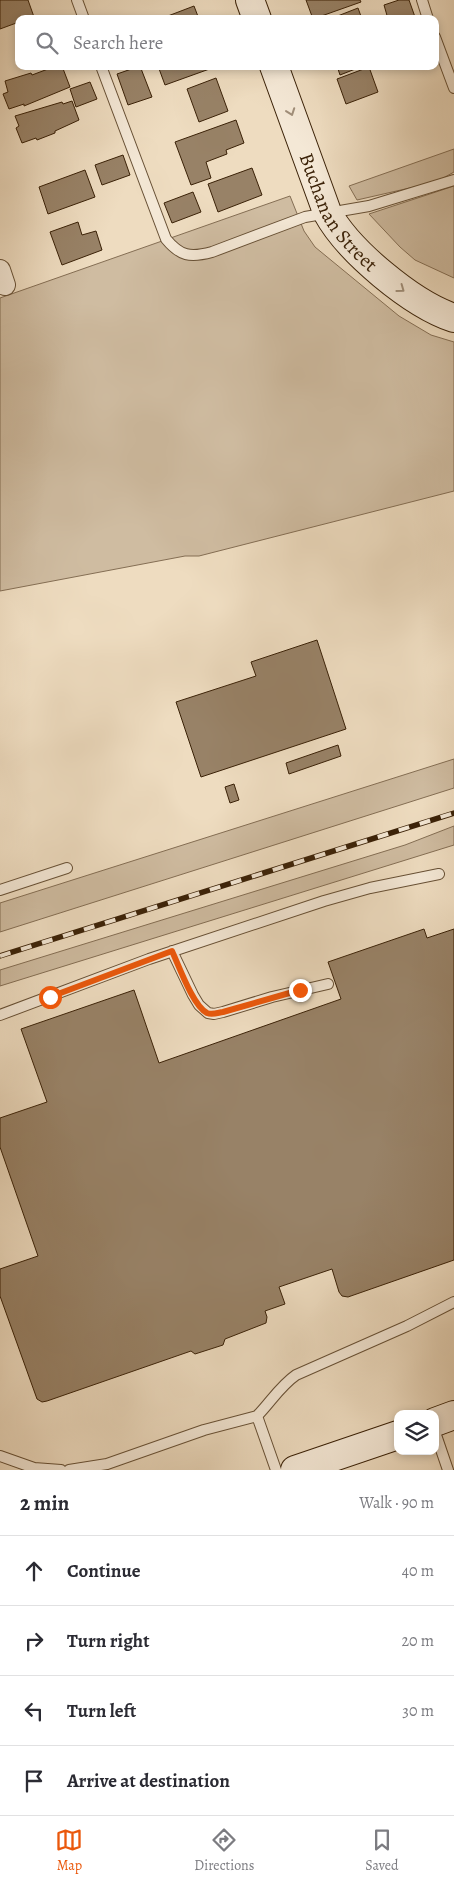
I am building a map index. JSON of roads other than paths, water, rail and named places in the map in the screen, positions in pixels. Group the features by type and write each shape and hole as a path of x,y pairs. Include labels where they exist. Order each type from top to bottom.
{"street":[{"path":"250,0 256,15"},
{"name":"Buchanan Street","path":"275,70 327,212 340,232 376,269 422,303 454,318"},
{"path":"439,1421 454,1415"},
{"path":"309,1468 394,1436"}],"lane":[{"path":"77,0 83,15"},
{"path":"422,0 427,15"},
{"path":"439,48 454,88"},
{"path":"102,70 166,239 175,250 186,254 198,256 305,217 370,206 454,180"},
{"path":"0,890 67,868"},
{"path":"0,1015 172,951 353,892 439,874"},
{"path":"172,951 193,995 199,1005 208,1013 223,1012 328,984"},
{"path":"69,1470 107,1464 204,1430 257,1416 272,1401 285,1382 296,1375 407,1326 454,1302"},
{"path":"257,1416 276,1470"},
{"path":"439,1444 448,1470"},
{"path":"0,1456 34,1468 61,1470"}],"railway":[{"path":"0,956 454,813"}]}
